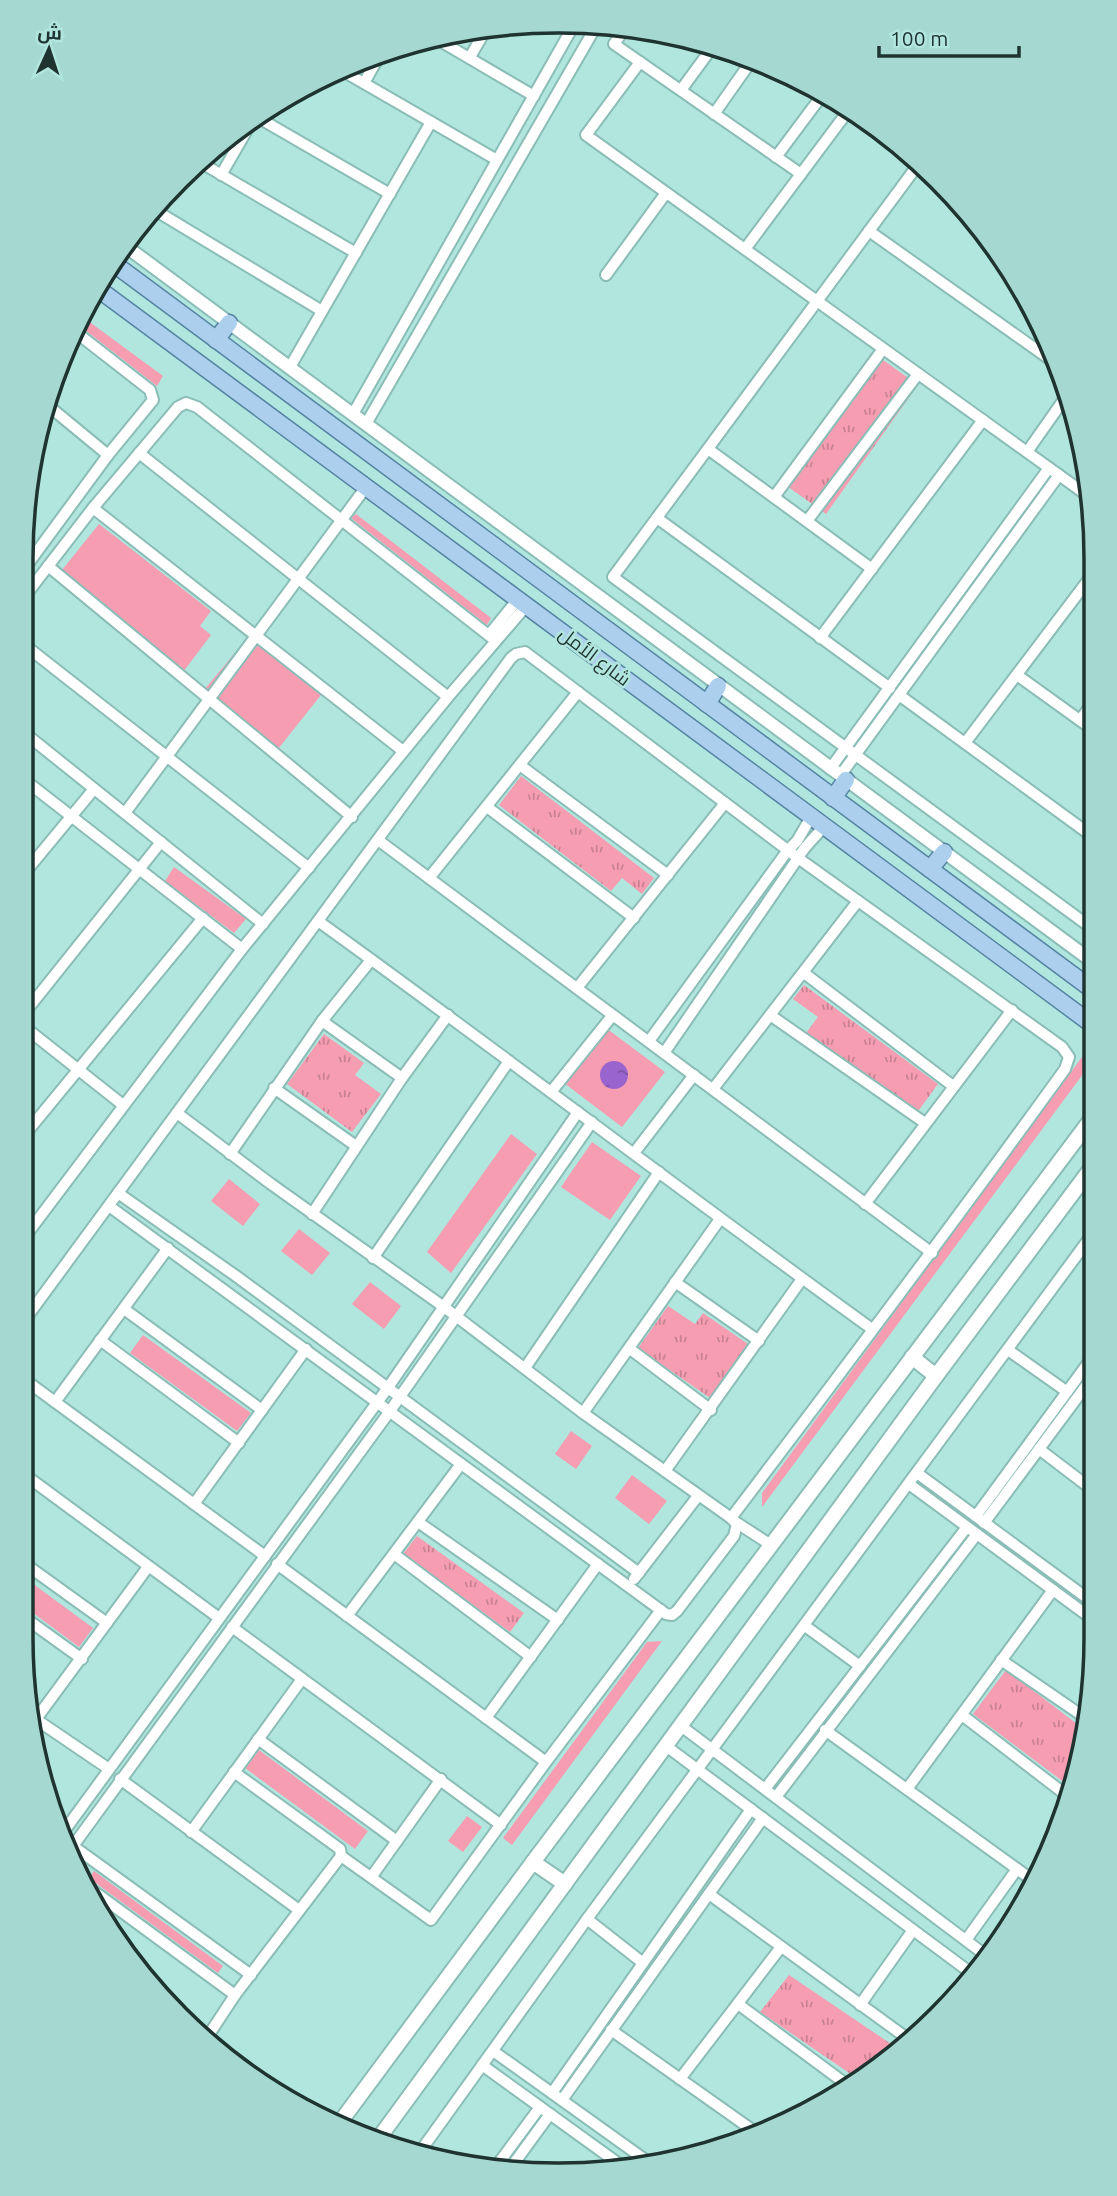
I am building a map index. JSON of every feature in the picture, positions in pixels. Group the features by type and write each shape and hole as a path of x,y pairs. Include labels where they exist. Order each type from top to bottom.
{"main road":[{"name":"شارع الأمل","path":"121,269 1084,983"},
{"name":"شارع الأمل","path":"105,294 626,680 813,827 1084,1019"},
{"path":"216,340 229,323"},
{"path":"626,680 645,657"},
{"path":"707,704 718,687"},
{"path":"834,798 839,775"},
{"path":"930,869 944,852"},
{"path":"344,2117 1084,1129"},
{"path":"383,2132 936,1376 1084,1178"},
{"path":"912,1357 936,1376"},
{"path":"533,1862 565,1884"}],"street":[{"path":"353,414 569,33"},
{"path":"366,424 592,34"},
{"path":"619,37 614,44 801,174"},
{"path":"470,57 480,39"},
{"path":"448,45 534,96"},
{"path":"557,54 575,64"},
{"path":"681,90 707,55"},
{"path":"640,62 586,135 1079,489"},
{"path":"364,83 373,67"},
{"path":"714,114 746,68"},
{"path":"351,76 497,160"},
{"path":"776,157 817,101"},
{"path":"745,249 843,118"},
{"path":"290,367 431,122"},
{"path":"265,123 390,194"},
{"path":"221,175 243,139"},
{"path":"208,167 356,253"},
{"path":"915,173 869,231 613,577 1084,922"},
{"path":"606,275 666,193"},
{"path":"162,215 322,311"},
{"path":"869,231 1043,354"},
{"path":"133,252 1084,955"},
{"path":"33,557 108,455 152,402 153,394 82,337"},
{"path":"774,497 883,349"},
{"path":"807,522 918,374"},
{"path":"33,586 93,508 178,407 186,402 492,638"},
{"path":"1027,452 1060,404"},
{"path":"55,411 108,455"},
{"path":"820,638 983,421"},
{"path":"708,449 872,569"},
{"path":"139,453 448,697"},
{"path":"894,692 1049,468"},
{"path":"839,775 850,751 1059,475"},
{"path":"125,813 366,487"},
{"path":"93,508 403,751"},
{"path":"657,518 1084,830"},
{"path":"48,566 352,817"},
{"path":"965,743 1084,586"},
{"path":"33,1226 242,949 352,817 522,602"},
{"path":"33,652 309,868"},
{"path":"33,1309 516,654 525,652 798,859 1062,1047 1069,1057 1068,1064 932,1253 872,1329 733,1519"},
{"path":"1017,675 1084,723"},
{"path":"429,878 578,692"},
{"path":"1080,720 1084,715"},
{"path":"33,740 263,923"},
{"path":"521,766 668,875"},
{"path":"33,786 242,949"},
{"path":"33,863 94,789"},
{"path":"577,988 725,803"},
{"path":"487,807 634,918"},
{"path":"649,1041 788,850 813,827"},
{"path":"664,1053 798,859 813,827"},
{"path":"377,840 932,1253"},
{"path":"33,1002 161,842"},
{"path":"713,1088 858,901"},
{"path":"33,1125 203,918"},
{"path":"318,921 872,1329"},
{"path":"230,1154 322,1021 371,960"},
{"path":"804,973 953,1086"},
{"path":"865,1204 1012,1010"},
{"path":"312,1214 402,1078 448,1015"},
{"path":"770,1015 925,1123"},
{"path":"551,1092 612,1016"},
{"path":"322,1021 402,1078"},
{"path":"33,1034 123,1105"},
{"path":"373,1258 509,1061"},
{"path":"634,1153 694,1075"},
{"path":"274,1088 356,1146"},
{"path":"69,1828 387,1389 578,1112"},
{"path":"177,1113 312,1214 444,1307 583,1413 771,1545"},
{"path":"76,1846 120,1779 390,1411 592,1122"},
{"path":"525,1368 659,1172"},
{"path":"118,1193 236,1276 639,1573"},
{"path":"109,1206 669,1615 677,1611 734,1536 737,1528 733,1519"},
{"path":"583,1413 720,1219"},
{"path":"425,2145 587,1919 1084,1246"},
{"path":"55,1402 168,1248"},
{"path":"665,1471 802,1279"},
{"path":"675,1282 759,1341"},
{"path":"124,1308 262,1410"},
{"path":"100,1340 239,1443"},
{"path":"194,1504 306,1349"},
{"path":"630,1349 711,1410"},
{"path":"1008,1350 1066,1391"},
{"path":"776,1797 980,1519 1084,1368"},
{"path":"33,1386 265,1556"},
{"path":"980,1519 1039,1449 1084,1388"},
{"path":"1039,1449 1084,1483"},
{"path":"347,1616 460,1464"},
{"path":"917,1474 1084,1596"},
{"path":"33,1481 219,1618"},
{"path":"909,1484 1084,1613"},
{"path":"629,1587 698,1496"},
{"path":"418,1522 558,1620"},
{"path":"765,1789 860,1666 972,1530"},
{"path":"394,1554 531,1657"},
{"path":"277,1564 546,1762"},
{"path":"486,1718 598,1564"},
{"path":"39,1714 149,1567"},
{"path":"33,1570 107,1623"},
{"path":"907,1789 1053,1590"},
{"path":"341,1856 431,1920 660,1610"},
{"path":"33,1624 82,1659"},
{"path":"805,1626 860,1666"},
{"path":"232,1627 501,1825"},
{"path":"1001,1660 1078,1713"},
{"path":"191,1832 302,1679"},
{"path":"962,1715 1061,1791"},
{"path":"40,1723 109,1769"},
{"path":"681,1726 980,1951"},
{"path":"825,1730 1027,1876"},
{"path":"258,1739 397,1841"},
{"path":"666,1746 965,1969"},
{"path":"211,2031 235,1995 341,1856 340,1849 234,1772"},
{"path":"120,1779 299,1910"},
{"path":"372,1876 441,1779"},
{"path":"557,2097 643,1963 751,1809"},
{"path":"557,2097 611,2030 763,1818"},
{"path":"81,1857 251,1975"},
{"path":"966,1940 1017,1869"},
{"path":"709,1894 902,2035"},
{"path":"104,1900 235,1995"},
{"path":"587,1919 643,1963"},
{"path":"860,2005 913,1930"},
{"path":"680,2079 781,1947"},
{"path":"738,2004 840,2080"},
{"path":"611,2030 748,2127"},
{"path":"493,2051 640,2156"},
{"path":"482,2065 613,2160"},
{"path":"502,2159 545,2110"},
{"path":"515,2161 545,2110"}],"green space":[{"path":"89,322 163,376 157,386 85,330"},
{"path":"872,352 918,385 826,514 780,481"},
{"path":"356,514 491,618 487,625 351,518"},
{"path":"99,524 211,611 200,626 211,635 183,672 58,575"},
{"path":"249,636 321,695 278,749 204,690"},
{"path":"521,776 654,878 642,894 622,878 611,891 499,805"},
{"path":"174,867 246,919 234,933 165,881"},
{"path":"804,985 938,1084 916,1114 806,1033 818,1017 793,999"},
{"path":"606,1028 665,1072 622,1127 564,1083"},
{"path":"324,1034 364,1063 355,1075 381,1094 352,1132 287,1084"},
{"path":"1082,1057 1084,1058 1084,1073 762,1507 762,1493"},
{"path":"511,1134 537,1154 451,1273 427,1252"},
{"path":"592,1142 641,1176 610,1220 561,1187"},
{"path":"229,1179 260,1204 243,1226 211,1201"},
{"path":"299,1229 330,1253 312,1275 281,1251"},
{"path":"370,1282 401,1306 384,1329 352,1304"},
{"path":"668,1306 695,1324 703,1313 748,1344 710,1398 638,1348"},
{"path":"143,1335 251,1413 237,1431 130,1353"},
{"path":"571,1431 592,1446 576,1469 555,1454"},
{"path":"632,1475 667,1501 649,1524 615,1498"},
{"path":"417,1536 524,1613 510,1632 403,1554"},
{"path":"33,1584 93,1628 79,1647 33,1613"},
{"path":"662,1641 512,1845 503,1838 647,1642"},
{"path":"1006,1670 1076,1723 1063,1782 973,1714"},
{"path":"259,1750 368,1831 355,1849 245,1768"},
{"path":"467,1816 482,1827 463,1852 448,1841"},
{"path":"94,1871 223,1966 218,1973 93,1881 90,1876"},
{"path":"789,1975 891,2044 850,2074 760,2012"}],"water":[{"path":"614,1061 624,1065 628,1075 624,1085 614,1089 604,1085 600,1075 604,1065"}]}
